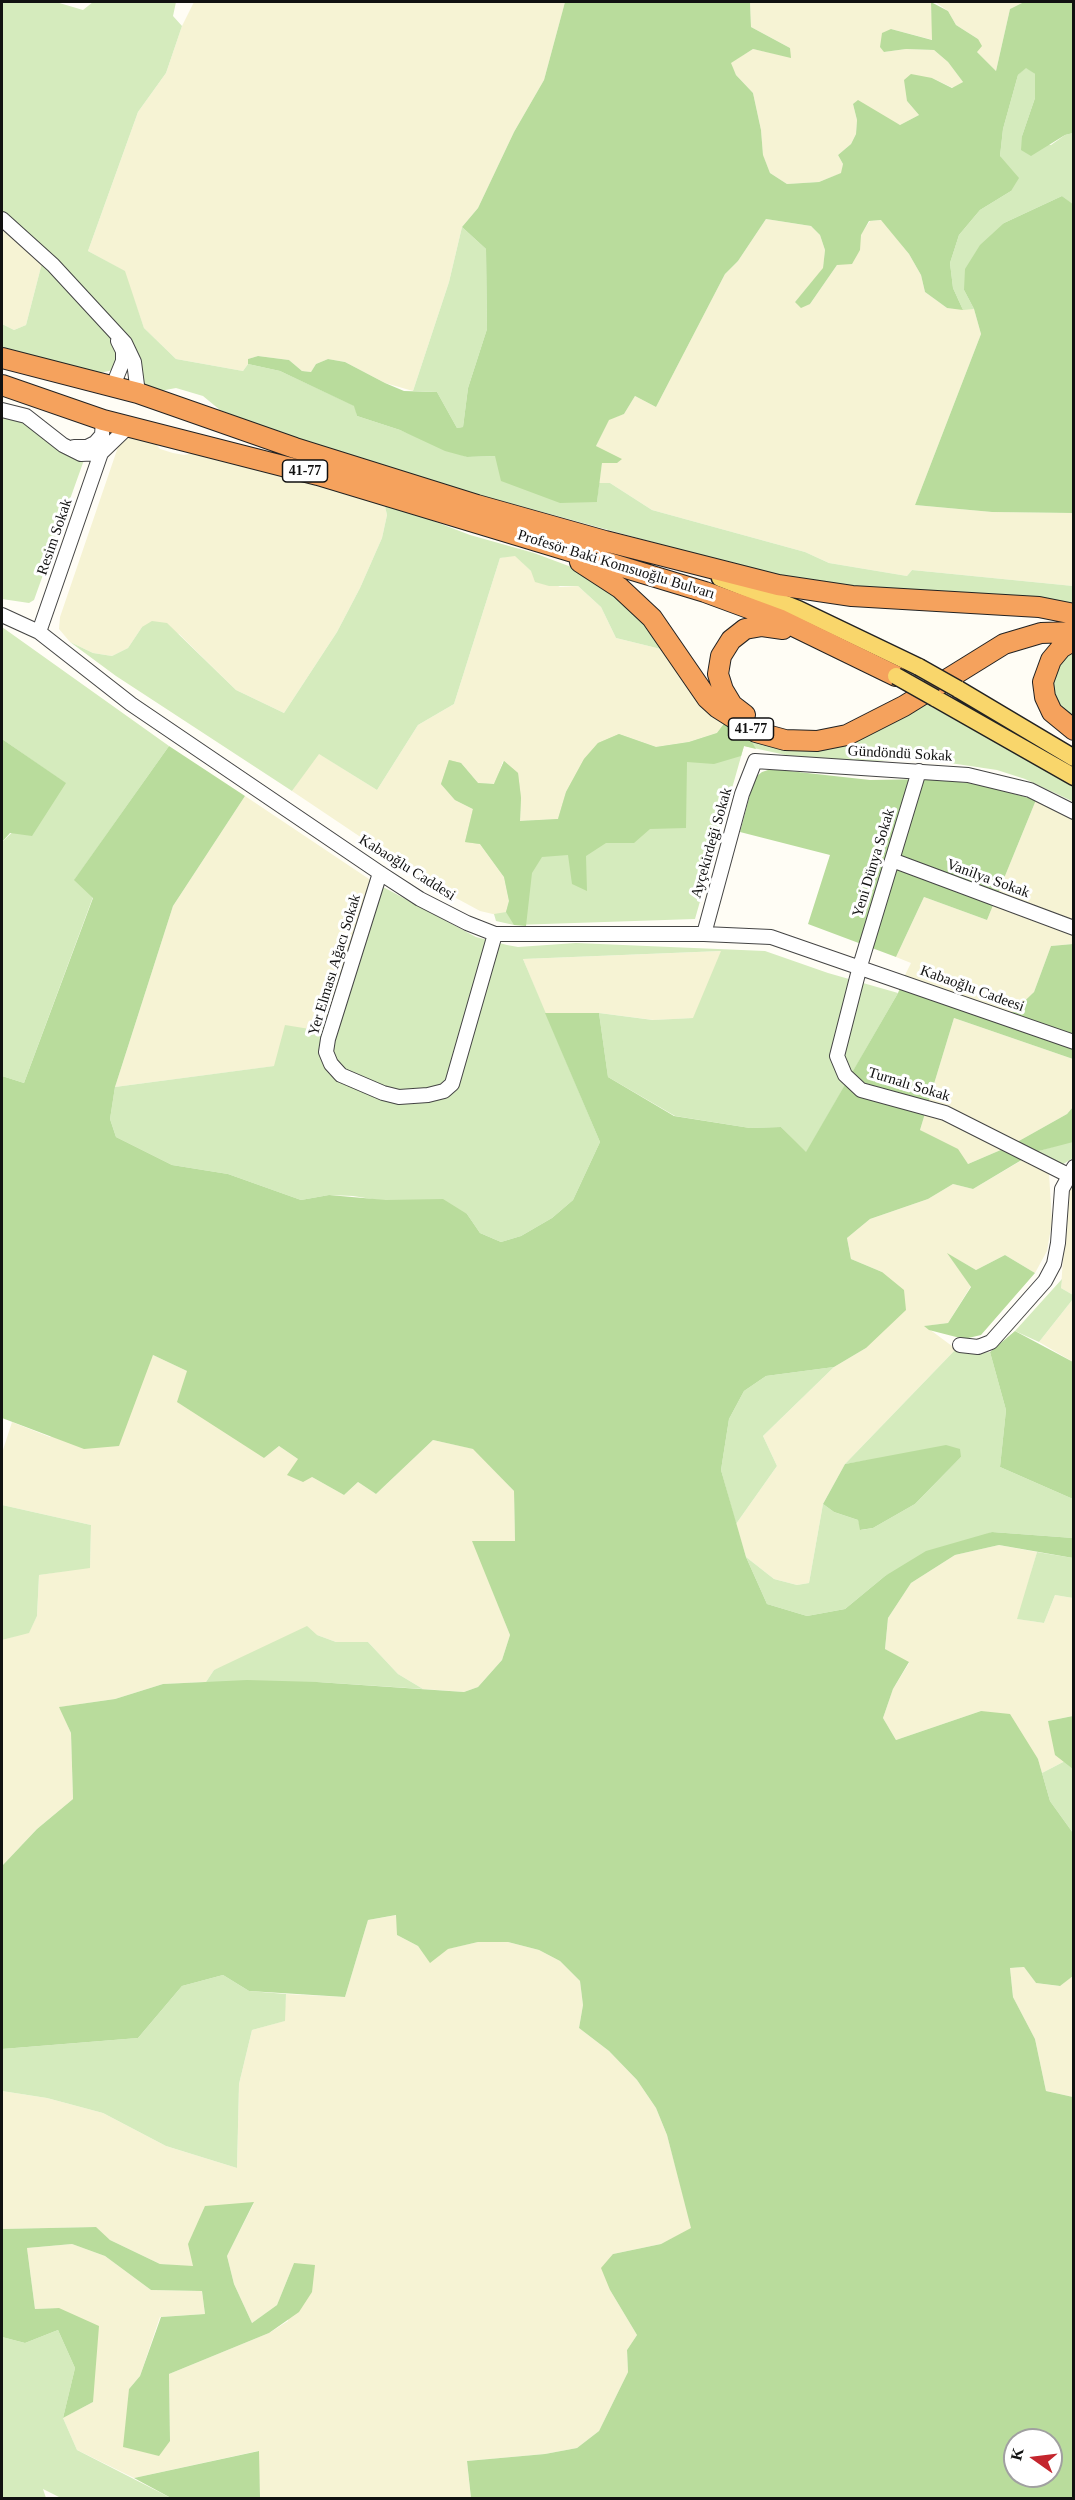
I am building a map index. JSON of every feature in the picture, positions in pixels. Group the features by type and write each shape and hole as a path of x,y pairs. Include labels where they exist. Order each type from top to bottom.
{"highway":[{"path":"2,358 138,393 140,408 128,427 2,385"},
{"path":"103,420 100,404 106,392 112,388"},
{"name":"Profesör Baki Komsuoğlu Bulvarı","path":"138,393 321,456 605,541"},
{"name":"Profesör Baki Komsuoğlu Bulvarı","path":"128,427 318,475 735,602 781,620 896,676"},
{"name":"41-77","path":"479,523 585,564 599,572 652,618 707,698 718,708 756,732 785,740 817,741 847,735 904,706 1004,644 1041,633 1074,632"},
{"name":"41-77","path":"605,541 778,585 817,592 869,598 1039,607 1074,614"},
{"path":"896,676 782,629 762,626 745,629 731,640 721,656 718,674 723,690 732,705 756,721 791,731 830,730 873,713 975,648 1009,631 1042,622 1074,621"},
{"path":"1074,640 1056,653 1047,667 1043,682 1045,697 1052,712 1074,730"}],"main road":[{"name":"Profesör Baki Komsuoğlu Bulvarı","path":"605,541 772,597 919,667 1074,758"},
{"name":"Profesör Baki Komsuoğlu Bulvarı","path":"896,676 1074,777"}],"street":[{"path":"2,219 53,266 131,352 138,393"},
{"path":"112,331 123,351 123,361 112,388"},
{"path":"2,410 26,416 63,445 81,454 101,453 128,427"},
{"path":"63,445 87,447 95,443 102,435 103,420"},
{"name":"Resim Sokak","path":"39,632 101,453"},
{"name":"Kabaoğlu Caddesi","path":"2,615 39,632 131,704 380,873 441,910 495,934 704,934 771,937 860,966"},
{"name":"Gündöndü Sokak","path":"755,761 832,768 968,775 1030,789 1074,812"},
{"name":"Ayçekirdeği Sokak","path":"704,934 742,794 755,761"},
{"name":"Yeni Dünya Sokak","path":"860,966 919,771"},
{"name":"Vanilya Sokak","path":"892,860 1074,928"},
{"name":"Yer Elması Ağacı Sokak","path":"380,873 328,1039 326,1052 331,1064 341,1075 383,1093 399,1097 428,1095 444,1091 452,1084 495,934"},
{"name":"Kabaoğlu Cadeesi","path":"860,966 1074,1042"},
{"name":"Turnalı Sokak","path":"860,966 837,1056 845,1075 861,1090 945,1113 1071,1171"},
{"path":"960,1345 978,1347 991,1342 1045,1281 1054,1264 1062,1190 1071,1171"}],"shaded area":[{"path":"194,2 565,2 544,80 514,132 478,208 462,227 449,282 413,391 385,383 345,362 328,359 316,364 311,372 302,371 289,360 258,356 248,359 248,364 243,371 176,359 144,328 124,271 88,251 138,112 166,73 182,26"},
{"path":"750,2 931,2 933,40 891,29 884,52 906,49 934,50 948,62 963,82 953,88 932,78 907,101 919,115 900,125 853,104 857,120 856,134 851,144 838,155 843,164 842,173 819,182 787,184 770,173 763,156 761,130 753,93 736,75 730,63 753,49 790,57 790,48 751,27"},
{"path":"935,2 1024,2 1010,9 996,71 976,51 978,39 956,25 948,11"},
{"path":"766,219 811,226 820,235 825,250 823,269 795,302 810,304 837,265 860,250 860,235 870,221 882,220 909,254 921,275 925,292 947,308 974,309 981,334 915,505 992,512 1073,513 1073,586 912,570 907,576 829,563 805,552 652,510 610,483 599,483 602,463 617,463 596,446 609,419 624,414 635,396 656,407 725,274 738,261"},
{"path":"2,226 42,263 26,325 14,330 2,324"},
{"path":"127,435 150,438 160,449 173,453 184,455 193,453 384,502 387,515 382,538 360,588 337,632 284,713 236,690 179,634 142,627 128,648 112,656 93,653 70,642 59,629 60,617 118,447"},
{"path":"515,555 531,571 560,587 578,586 601,607 616,638 669,651 726,721 717,733 689,742 656,747 619,734 566,792 559,819 520,821 521,798 503,761 495,784 478,783 461,763 455,800 473,809 480,844 504,877 509,901 506,912 497,915 480,911 432,885 292,791 318,753 377,790 418,725 454,704 500,558"},
{"path":"245,796 372,881 322,1031 275,1066 115,1087 173,906"},
{"path":"1036,800 1073,818 1073,944 1051,946 1034,992 1013,1012 993,1015 959,1005 905,975 911,963 896,957 924,897 987,920"},
{"path":"722,951 694,1018 654,1020 599,1013 545,1013 523,959"},
{"path":"954,1018 1073,1059 1073,1107 1067,1114 1010,1146 968,1164 920,1130"},
{"path":"1029,1156 1049,1173 1052,1222 1047,1251 1035,1273 1005,1255 976,1270 948,1254 971,1286 948,1323 925,1326 956,1349 845,1464 823,1504 809,1583 797,1585 774,1579 746,1557 736,1524 777,1466 763,1436 834,1367 866,1348 882,1272 851,1259 847,1238 870,1219 928,1199 953,1184 973,1189"},
{"path":"1068,1186 1073,1186 1073,1295 1061,1288"},
{"path":"1073,1299 1073,1362 1039,1342"},
{"path":"153,1355 187,1371 264,1458 279,1446 298,1459 312,1477 344,1495 358,1482 376,1494 433,1440 474,1449 514,1491 515,1541 473,1541 510,1635 502,1660 478,1687 464,1692 423,1689 398,1674 368,1642 336,1642 317,1635 214,1670 206,1682 163,1684 115,1699 60,1707 71,1733 73,1799 37,1829 2,1866 2,1640 29,1632 37,1616 39,1575 90,1567 91,1525 2,1505 2,1453 12,1422 50,1437"},
{"path":"999,1545 1037,1552 1018,1619 1044,1623 1055,1595 1073,1598 1073,1716 1048,1721 1067,1760 1042,1773 1038,1759 981,1711 896,1740 883,1718 893,1689 909,1663 885,1649 888,1618 911,1583 955,1555"},
{"path":"397,1915 397,1935 418,1946 430,1962 447,1949 478,1942 508,1942 539,1950 560,1961 580,1981 583,2005 579,2028 609,2051 637,2080 656,2108 667,2135 692,2229 661,2244 613,2254 610,2290 637,2335 627,2350 628,2372 599,2431 577,2448 545,2454 467,2461 471,2498 266,2498 260,2497 258,2451 134,2478 77,2450 63,2418 93,2402 59,2308 35,2309 27,2248 72,2244 105,2256 151,2290 202,2291 205,2314 160,2317 140,2376 129,2389 170,2441 169,2374 269,2333 288,2321 294,2263 277,2305 252,2323 234,2284 227,2256 254,2203 194,2267 160,2264 110,2240 95,2227 2,2229 2,2091 47,2098 103,2113 166,2146 237,2168 239,2084 252,2030 284,2021 286,1994 345,1997 368,1920"},
{"path":"1024,1967 1036,1983 1059,1986 1073,1976 1073,2097 1046,2091 1035,2039 1013,1997 1010,1968"}],"green space":[{"path":"2,2 56,2 83,10 93,2 176,2 173,16 182,26 166,73 138,112 88,251 125,271 144,328 176,359 243,371 248,364 280,371 355,406 357,416 400,430 467,457 495,456 597,502 599,483 610,483 652,510 805,552 829,563 907,576 912,570 1073,586 1073,606 799,582 458,489 294,439 220,410 203,396 176,388 160,391 152,388 145,384 139,374 130,338 55,258 2,211"},
{"path":"565,2 750,2 751,27 790,48 791,58 753,49 731,63 736,75 753,93 761,130 763,155 770,173 787,184 819,182 841,173 843,164 838,155 851,144 856,134 857,120 853,104 858,100 900,125 919,115 907,101 904,80 911,74 932,78 952,88 963,82 948,62 934,50 906,49 884,52 880,47 882,33 891,29 932,40 931,2 948,11 956,25 978,39 982,46 977,52 996,71 1010,9 1024,2 1073,2 1073,133 1065,135 1031,156 1021,150 1022,136 1035,98 1035,74 1026,68 1018,75 1003,129 1000,156 1019,178 1011,191 980,210 959,235 950,263 953,288 963,310 947,308 925,292 921,275 909,254 881,220 869,221 861,235 860,250 852,264 837,265 810,304 801,308 795,302 823,268 825,250 820,235 811,226 766,219 738,261 725,274 656,407 635,396 624,414 609,420 596,446 622,459 617,463 602,463 597,502 560,503 501,481 495,456 467,457 445,451 400,430 357,416 354,406 280,371 248,364 248,359 258,356 289,360 302,371 311,372 316,364 328,359 345,362 404,391 437,392 457,428 463,427 468,388 487,329 486,249 462,227 478,208 514,132 544,80"},
{"path":"1026,67 1035,74 1035,98 1022,136 1051,145 1065,135 1073,133 1073,205 1062,196 1004,223 964,290 974,309 963,310 953,288 950,263 959,235 980,210 1011,191 1000,156 1003,129 1018,75"},
{"path":"1062,196 1074,205 1073,513 992,512 915,505 981,334 974,309 964,290 965,269 980,245 1004,223"},
{"path":"462,227 486,249 487,329 468,388 463,427 457,428 437,392 413,391 449,282"},
{"path":"42,263 115,340 119,354 113,370 100,373 2,347 2,324 14,330 26,325"},
{"path":"2,414 13,415 63,453 84,460 34,600 29,603 2,599"},
{"path":"384,502 470,535 534,553 582,571 627,601 669,651 616,638 601,607 578,586 549,586 535,582 531,571 515,556 500,558 454,704 418,725 377,790 319,754 292,791 116,676 70,642 93,653 112,656 128,648 142,627 152,621 167,623 236,690 284,713 337,632 360,588 382,538 387,515"},
{"path":"2,627 169,746 75,879 93,897 24,1083 2,1076 2,842 65,783 2,739"},
{"path":"1073,646 1073,719 1053,701 1050,673"},
{"path":"923,702 1073,786 1074,802 1025,779 997,770 923,759 869,761 800,758 744,746 695,919 514,925 496,921 494,914 506,912 509,901 504,877 480,844 465,842 473,809 455,800 441,784 449,760 461,763 478,783 494,784 504,761 518,773 521,798 520,821 558,819 566,792 584,759 598,743 619,734 656,747 689,742 717,733 726,721 800,747"},
{"path":"726,721 747,734 756,749 744,746 741,756 714,764 687,762 686,828 650,829 634,843 606,843 586,856 587,891 572,884 568,855 542,857 532,873 526,926 514,925 506,912 509,901 504,877 480,844 465,842 473,809 455,800 441,784 449,760 461,763 478,783 494,784 504,761 518,773 521,798 520,821 558,819 566,792 584,759 598,743 619,734 656,747 689,742 717,733"},
{"path":"2,739 66,783 32,836 10,833 2,842"},
{"path":"169,746 245,796 173,906 115,1087 110,1119 116,1137 172,1165 228,1174 301,1200 329,1195 386,1200 443,1199 467,1214 480,1233 501,1242 521,1236 552,1218 573,1200 600,1142 545,1013 599,1013 608,1077 674,1116 750,1128 781,1127 806,1152 898,993 905,975 959,1005 993,1015 1013,1012 1034,992 1051,946 1073,944 1073,1059 954,1018 920,1130 958,1149 968,1164 1010,1146 1067,1114 1073,1107 1073,1142 1035,1152 973,1189 953,1184 928,1199 870,1219 847,1238 851,1259 882,1272 904,1290 906,1310 866,1348 834,1367 766,1376 744,1391 729,1419 721,1470 746,1557 767,1604 807,1616 845,1609 885,1576 926,1551 992,1532 1073,1538 1073,1558 999,1545 955,1555 911,1583 888,1618 885,1649 909,1662 893,1689 883,1718 896,1740 981,1711 1010,1714 1038,1759 1050,1801 1073,1833 1073,1976 1060,1986 1036,1983 1024,1967 1010,1968 1013,1997 1035,2039 1046,2091 1073,2097 1073,2498 471,2498 467,2461 545,2454 577,2448 599,2431 628,2372 627,2350 637,2335 610,2290 601,2268 613,2254 661,2244 691,2228 667,2135 656,2108 637,2080 609,2051 579,2028 583,2005 580,1981 560,1961 539,1950 508,1942 478,1942 448,1949 430,1963 418,1946 397,1935 396,1915 368,1920 345,1997 249,1991 223,1975 182,1986 138,2038 2,2049 2,1866 37,1829 73,1799 71,1733 59,1707 115,1699 163,1684 247,1680 317,1682 464,1692 478,1687 502,1660 510,1635 472,1541 515,1541 514,1491 473,1449 433,1440 376,1494 358,1482 344,1495 312,1477 303,1482 287,1475 298,1459 279,1446 264,1458 177,1402 187,1371 153,1355 119,1446 84,1449 2,1418 2,1076 24,1083 93,898 74,880"},
{"path":"771,769 870,780 932,779 978,784 1036,800 987,920 924,897 896,957 808,924 830,855 740,832 757,776"},
{"path":"372,881 476,937 507,945 518,947 576,943 765,951 828,973 898,993 806,1153 781,1127 750,1128 675,1116 608,1077 599,1013 653,1020 693,1018 721,951 523,959 600,1142 573,1200 552,1218 521,1236 501,1242 480,1233 467,1214 353,1196 329,1195 301,1200 228,1174 172,1165 116,1137 110,1119 115,1087 274,1066 285,1025 322,1031"},
{"path":"1073,1142 1073,1158 1049,1173 1035,1152"},
{"path":"947,1253 976,1270 1005,1255 1035,1273 981,1335 964,1339 929,1330 924,1326 948,1323 971,1287"},
{"path":"1062,1279 1061,1288 1073,1295 1073,1299 1039,1342 1015,1331"},
{"path":"1015,1331 1073,1362 1073,1499 1000,1467 1006,1410 990,1352"},
{"path":"956,1349 971,1354 990,1352 1006,1410 1000,1467 1073,1499 1073,1538 992,1532 885,1576 845,1609 807,1616 767,1604 746,1557 774,1579 797,1585 809,1583 823,1504 834,1512 858,1520 861,1530 873,1528 915,1504 961,1457 888,1457 845,1464"},
{"path":"834,1367 763,1436 777,1466 736,1524 721,1470 729,1419 744,1391 766,1376"},
{"path":"946,1445 960,1449 961,1457 915,1504 873,1528 860,1530 858,1520 834,1512 823,1504 845,1464"},
{"path":"2,1505 91,1525 90,1568 39,1575 37,1616 29,1633 2,1640"},
{"path":"1037,1552 1073,1558 1073,1598 1055,1595 1044,1623 1017,1619"},
{"path":"307,1626 317,1635 336,1642 368,1642 398,1674 423,1689 317,1682 206,1682 214,1670"},
{"path":"1074,1716 1073,1769 1055,1755 1048,1721"},
{"path":"1067,1760 1073,1765 1073,1833 1050,1801 1042,1773"},
{"path":"223,1975 249,1991 286,1994 285,2021 252,2030 239,2084 237,2168 166,2146 103,2113 47,2098 2,2091 2,2049 138,2038 182,1986"},
{"path":"254,2202 227,2256 234,2284 252,2323 277,2305 294,2263 315,2265 312,2292 299,2312 269,2333 169,2374 170,2441 159,2456 123,2447 129,2389 140,2376 161,2317 205,2314 202,2291 151,2290 105,2256 72,2244 27,2248 35,2309 59,2308 99,2326 93,2402 63,2418 75,2368 58,2330 25,2343 2,2337 2,2229 96,2227 110,2240 160,2264 193,2266 188,2244 205,2206"},
{"path":"58,2330 75,2368 63,2418 77,2450 171,2498 61,2498 43,2489 46,2498 2,2498 2,2337 25,2343"},
{"path":"259,2451 260,2497 266,2498 171,2498 134,2478"}]}
